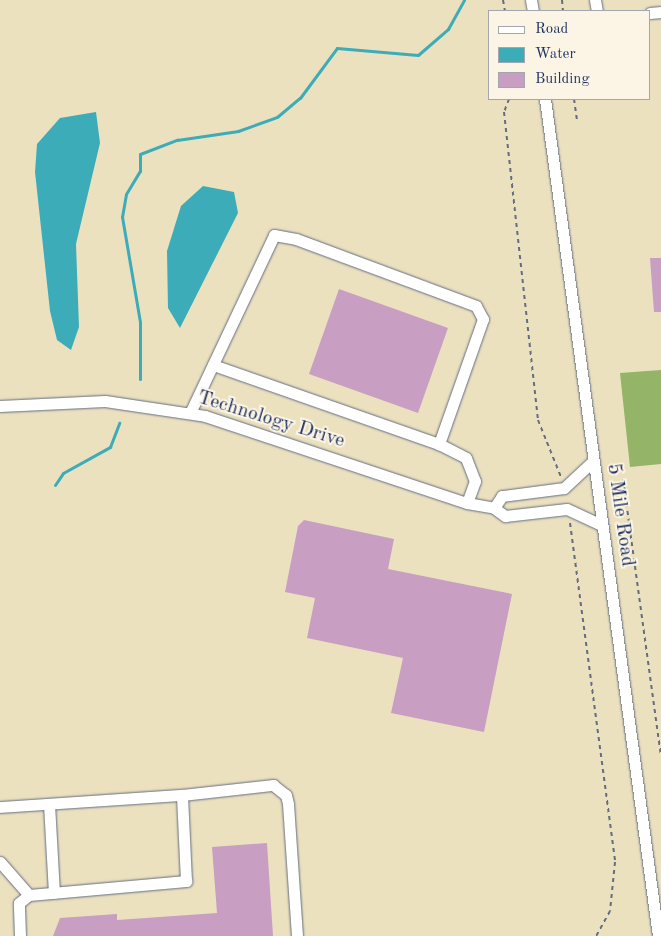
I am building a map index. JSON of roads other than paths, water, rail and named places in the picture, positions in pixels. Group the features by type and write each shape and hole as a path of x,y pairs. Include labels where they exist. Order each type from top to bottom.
{"street":[{"name":"5 Mile Road","path":"545,100 658,936"},
{"path":"190,413 274,235 296,239 476,306 483,319 439,444"},
{"path":"213,365 439,444 466,458 474,481 467,504"},
{"name":"Technology Drive","path":"0,406 105,401 190,413 467,504 494,508 505,516 567,509 602,525"},
{"path":"494,508 502,496 564,488 593,461"},
{"path":"0,807 182,795 273,785 286,795 297,936"},
{"path":"20,936 20,903 28,895 186,881 182,795"},
{"path":"49,804 54,893"},
{"path":"0,862 28,895"}],"water":[{"path":"96,112 100,143 76,244 79,327 71,350 57,340 50,311 35,172 37,144 60,118"},
{"path":"203,186 234,192 238,213 180,328 168,308 167,251 181,206"}],"waterway":[{"path":"140,379 140,322 122,217 126,194 140,171 140,154 177,140 238,131 277,117 300,98 337,48 418,55 448,29 464,0"},
{"path":"55,485 63,473 110,447 119,423"}]}
